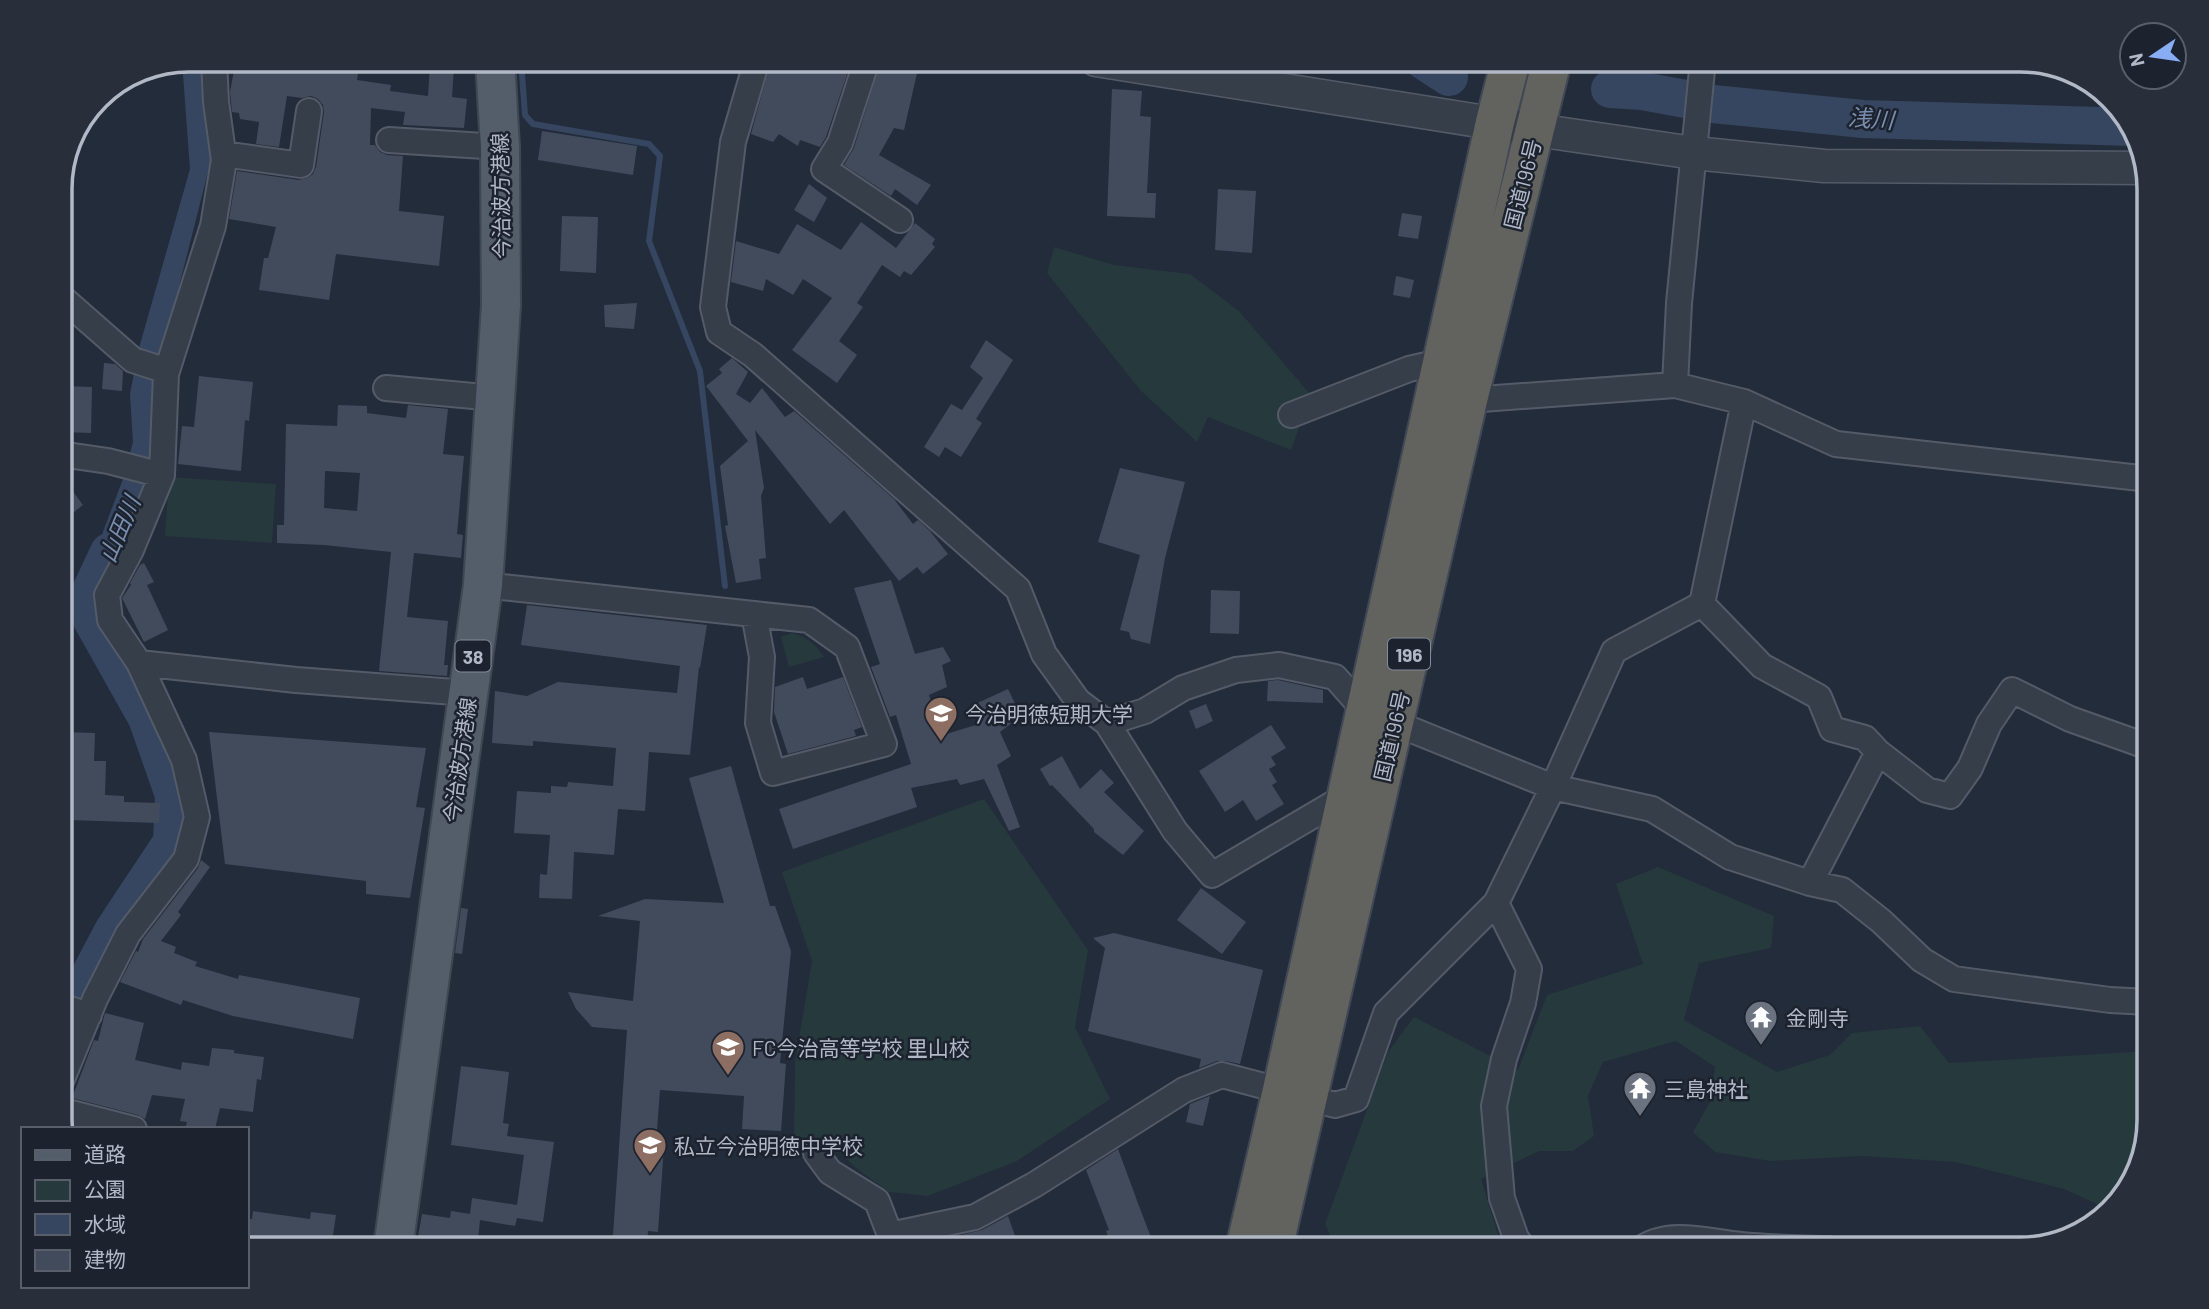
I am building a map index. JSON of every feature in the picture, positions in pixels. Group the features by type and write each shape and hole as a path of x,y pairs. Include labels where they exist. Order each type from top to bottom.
{"highway":[{"name":"国道196号","path":"1249,1237 1295,1094 1379,717 1444,361 1508,72"},
{"name":"国道196号","path":"1275,1237 1295,1094 1346,796 1379,717 1468,400 1549,72"}],"main road":[{"name":"今治波方港線","path":"395,1237 483,585 501,305 500,147 496,72"}],"street":[{"path":"72,1054 88,1015 128,934 186,859 197,817 184,760 139,663 110,620 107,595 131,550 162,475 167,370 213,226 223,154 215,72"},
{"path":"753,72 733,142 713,307 719,332 753,355 1018,589 1044,654 1078,701 1107,723 1175,831 1212,875 1346,796"},
{"path":"863,72 840,142 824,169 900,220"},
{"path":"1173,72 1693,153 1824,166 2135,168"},
{"path":"1675,385 1679,303 1702,72"},
{"path":"223,154 301,165 309,111"},
{"path":"389,140 500,147"},
{"path":"72,307 133,360 167,370"},
{"path":"1291,415 1409,369 1444,361"},
{"path":"1468,400 1675,385 1744,402 1836,444 2137,478"},
{"path":"386,388 495,398"},
{"path":"1702,604 1744,402"},
{"path":"72,456 108,461 162,475"},
{"path":"483,585 754,614 809,620 847,647 884,744 773,773 758,723 762,657 754,614"},
{"path":"1702,604 1762,666 1819,697 1832,729 1865,738 1878,752 1927,790 1950,796 1970,768 1989,724 2011,690 2070,719 2137,743"},
{"path":"909,1237 975,1217 1034,1185 1184,1090 1222,1075 1335,1105 1356,1099 1386,1013 1496,903 1553,787 1614,651 1702,604"},
{"path":"139,663 260,677 468,693"},
{"path":"1107,723 1145,712 1183,688 1236,670 1279,665 1335,677 1379,717 1553,787 1652,809 1730,858 1842,890 1922,960 1954,979 2137,1001"},
{"path":"1810,883 1878,752"},
{"path":"1496,903 1529,969 1523,1003 1504,1059 1493,1106 1502,1198 1516,1237"},
{"path":"72,1010 88,1015"},
{"path":"72,1113 126,1127"},
{"path":"816,1153 830,1172 877,1201 890,1237"}],"green space":[{"path":"1054,247 1114,265 1190,274 1239,311 1311,395 1291,450 1208,417 1197,442 1141,391 1047,273"},
{"path":"169,477 276,484 272,543 165,536"},
{"path":"792,633 811,642 824,657 789,667 781,637"},
{"path":"984,799 1088,950 1075,1027 1110,1099 1017,1161 928,1196 889,1192 856,1168 831,1144 794,1137 795,1062 812,961 782,872"},
{"path":"1658,867 1774,916 1771,948 1699,963 1684,1020 1777,1072 1830,1055 1852,1033 1920,1026 1949,1063 2137,1052 2136,1136 2122,1179 2100,1205 2064,1189 1956,1162 1862,1156 1770,1161 1715,1152 1693,1132 1710,1102 1715,1067 1676,1041 1603,1062 1588,1096 1594,1136 1573,1151 1539,1151 1481,1179 1500,1237 1331,1237 1325,1224 1388,1052 1414,1017 1518,1070 1547,995 1643,964 1616,884"}],"water":[{"path":"183,72 206,72 212,156 169,326 154,411 150,456 140,503 95,603 79,595 123,479 133,442 130,394 139,348 190,169"}],"building":[{"path":"234,72 358,72 357,80 391,85 390,91 428,96 430,72 454,72 452,97 467,99 464,128 403,125 405,112 371,108 370,145 375,145 380,152 387,155 403,156 399,211 444,216 439,266 336,254 329,300 259,290 264,258 268,258 276,227 229,219 237,171 299,180 313,174 323,105 311,96 287,96 279,147 256,144 259,122 240,119 239,113 232,112 230,92"},
{"path":"768,72 848,72 826,137 820,147 800,140 798,146 779,134 773,142 751,134"},
{"path":"877,72 917,72 904,130 894,128 879,155 931,185 917,205 895,189 891,196 844,165 854,148"},
{"path":"1112,89 1142,91 1140,116 1151,117 1147,193 1156,193 1155,218 1107,216"},
{"path":"542,131 637,146 633,175 538,160"},
{"path":"809,184 827,198 814,222 794,210"},
{"path":"1218,189 1256,191 1252,253 1215,250"},
{"path":"1402,213 1422,216 1418,239 1398,236"},
{"path":"562,216 598,217 596,273 560,271"},
{"path":"861,222 896,248 915,223 935,239 932,244 935,247 911,275 904,271 900,277 882,265 857,303 863,307 839,341 857,355 837,383 792,350 832,298 803,279 793,295 766,279 763,291 731,282 736,241 779,254 797,224 841,250"},
{"path":"1396,276 1414,280 1410,298 1393,295"},
{"path":"637,303 634,329 605,327 604,305"},
{"path":"986,340 1013,360 976,419 982,423 961,457 945,447 939,457 924,447 951,404 962,410 983,378 970,367"},
{"path":"732,358 748,372 736,394 750,403 762,388 785,417 794,411 894,499 913,524 918,520 930,531 948,554 923,574 917,567 899,581 844,510 830,524 755,430 764,488 761,496 766,558 759,559 761,579 736,583 725,526 728,525 720,466 748,441 706,386 722,373 719,369"},
{"path":"104,363 115,364 123,371 122,391 102,389"},
{"path":"199,376 253,382 249,421 245,420 241,471 178,464 182,426 194,427"},
{"path":"72,386 92,387 91,433 72,432"},
{"path":"338,405 367,406 367,413 406,418 408,405 448,409 443,454 464,456 457,534 463,535 461,558 414,553 407,617 448,621 444,665 448,665 447,676 379,671 391,552 277,543 277,525 284,525 286,424 337,426","holes":["325,471 360,473 357,511 324,508"]},
{"path":"1120,468 1185,482 1165,558 1150,644 1131,639 1129,632 1120,630 1140,555 1098,542"},
{"path":"72,490 83,505 72,514"},
{"path":"144,563 154,582 147,585 168,630 144,642 122,598 140,565"},
{"path":"891,580 915,654 943,647 951,661 942,665 947,687 929,695 943,735 979,724 973,705 1008,689 1021,716 1000,732 1011,756 997,765 1020,827 1009,831 984,779 960,785 957,779 911,788 917,807 793,849 779,809 911,764 896,715 890,717 871,667 880,664 854,588"},
{"path":"1211,590 1240,591 1239,634 1210,633"},
{"path":"527,605 707,625 699,667 690,755 649,752 645,811 618,809 614,855 574,852 572,899 539,898 540,874 547,875 550,835 514,833 517,791 551,793 551,786 567,787 568,782 613,786 616,748 533,741 533,746 492,743 495,691 527,696 558,682 677,693 680,666 521,645"},
{"path":"803,677 807,689 843,677 862,727 854,730 856,736 788,754 774,712 775,687"},
{"path":"1278,680 1323,690 1323,703 1267,701 1268,681"},
{"path":"1206,704 1213,721 1196,729 1189,711"},
{"path":"1271,725 1286,748 1271,757 1276,765 1269,769 1277,782 1272,785 1284,804 1256,821 1243,800 1225,812 1199,771"},
{"path":"72,732 95,733 94,761 106,761 105,795 124,796 124,802 160,803 159,823 72,820"},
{"path":"209,732 426,748 416,807 425,808 410,898 366,894 366,881 225,864"},
{"path":"1062,756 1080,789 1101,769 1114,783 1104,792 1144,831 1123,855 1094,832 1052,785 1050,786 1040,769"},
{"path":"731,766 770,906 775,906 791,951 780,1063 786,1064 781,1131 742,1129 744,1096 660,1090 656,1145 664,1146 658,1232 648,1231 648,1237 613,1237 627,1030 592,1027 576,1009 568,992 633,1001 640,921 598,916 645,899 724,903 689,778"},
{"path":"201,860 210,867 178,912 181,915 161,941 176,947 174,953 197,962 195,966 238,979 239,975 360,998 353,1039 233,1016 183,1000 181,1005 120,982 143,939 198,868"},
{"path":"1201,888 1246,922 1222,954 1177,920"},
{"path":"461,908 468,909 462,954 455,953"},
{"path":"1114,933 1263,970 1240,1064 1217,1061 1199,1068 1201,1059 1088,1031 1105,948 1093,938"},
{"path":"105,1013 144,1023 135,1060 181,1070 182,1062 209,1066 212,1048 264,1057 261,1080 257,1079 253,1112 220,1108 215,1127 186,1127 187,1122 180,1121 185,1099 152,1095 145,1119 72,1098 94,1040 98,1041"},
{"path":"461,1066 509,1072 503,1123 509,1124 507,1136 554,1142 543,1222 517,1218 515,1226 480,1220 478,1237 418,1237 422,1214 450,1218 451,1211 470,1214 472,1198 517,1205 524,1155 451,1145"},
{"path":"1210,1096 1203,1126 1186,1122 1190,1104"},
{"path":"1118,1149 1151,1237 1108,1237 1106,1231 1109,1230 1086,1170"},
{"path":"253,1211 310,1219 311,1212 336,1215 333,1237 248,1237 248,1219 252,1219"},
{"path":"1008,1216 1015,1237 953,1237 982,1230"}],"waterway":[{"path":"522,72 525,115 533,124 649,144 660,156 649,241 700,371 725,586"},
{"name":"浅川","path":"1441,72 1449,77"},
{"name":"浅川","path":"1610,89 1642,91 1713,104 1863,119 2120,127"},
{"name":"山田川","path":"72,1009 113,931 172,842 174,795 147,718 92,620 87,599 109,552"}],"place":[{"name":"今治明徳短期大学","path":"941,743"},
{"name":"金剛寺","path":"1761,1047"},
{"name":"FC今治高等学校 里山校","path":"728,1077"},
{"name":"三島神社","path":"1640,1118"},
{"name":"私立今治明徳中学校","path":"650,1175"}]}
